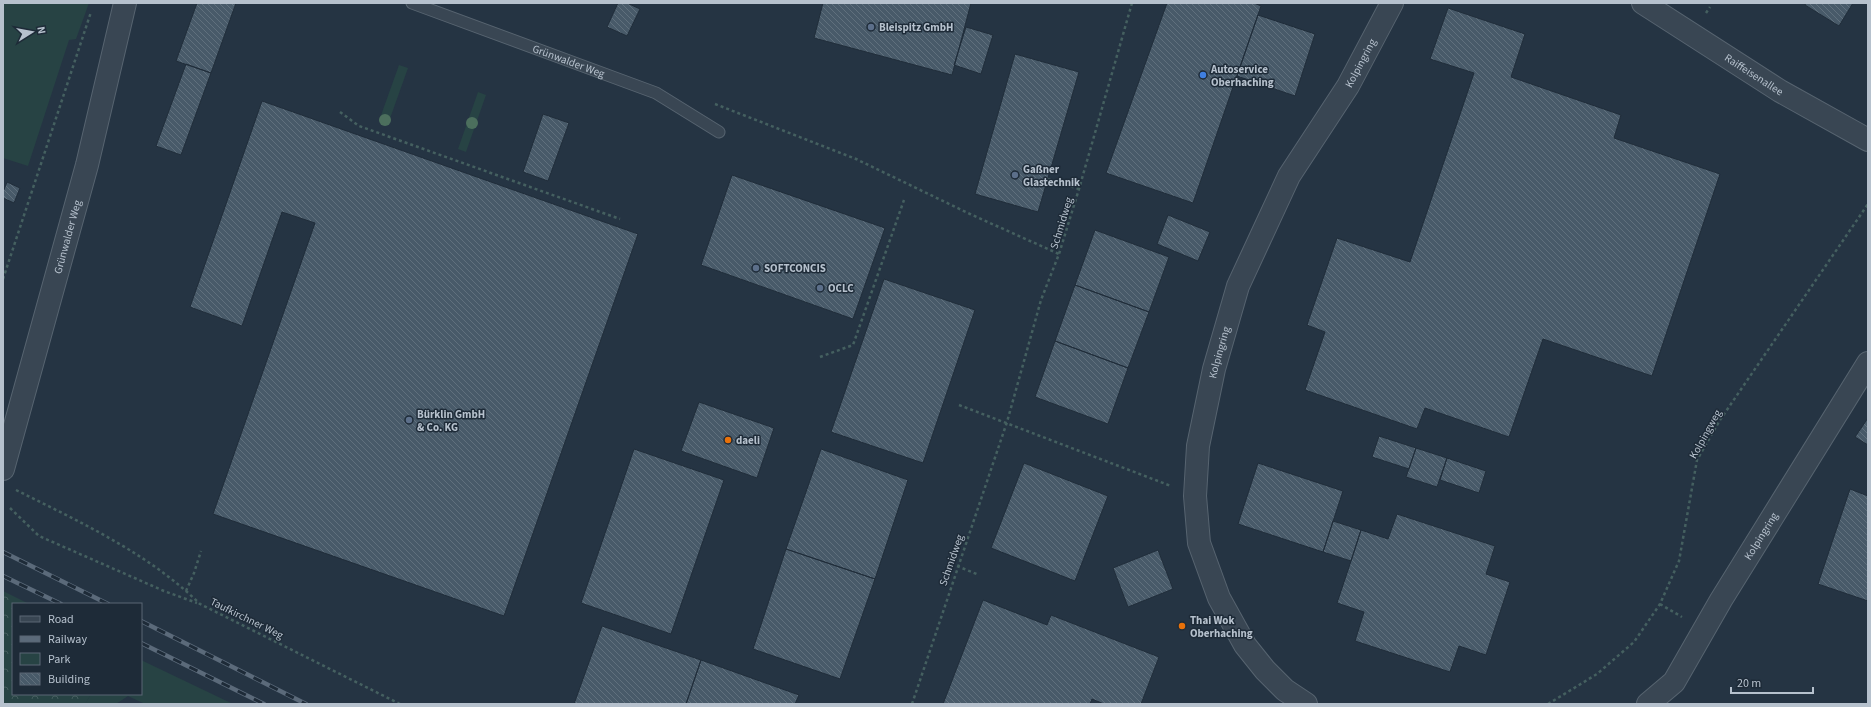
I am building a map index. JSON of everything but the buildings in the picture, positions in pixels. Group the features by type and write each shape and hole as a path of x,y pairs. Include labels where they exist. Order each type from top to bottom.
{"street":[{"name":"Grünwalder Weg","path":"6,478 87,165 125,3"},
{"name":"Kolpingring","path":"1306,704 1285,690 1265,670 1245,645 1218,598 1199,543 1195,496 1198,446 1212,377 1238,286 1289,176 1348,86 1392,3"},
{"name":"Raiffeisenallee","path":"1642,3 1780,91 1868,140"},
{"name":"Kolpingring","path":"1648,704 1674,682 1721,600 1868,363"}],"lane":[{"name":"Grünwalder Weg","path":"412,3 656,93 719,132"}],"path":[{"name":"Schmidweg","path":"912,704 957,566 1007,422 1041,300 1059,254 1079,189 1132,3"},
{"path":"3,279 91,12"},
{"path":"712,103 856,159 970,214 1059,254"},
{"path":"340,112 359,126 620,219"},
{"path":"1048,179 1079,189"},
{"path":"820,357 853,345 904,200"},
{"name":"Kolpingweg","path":"1548,704 1597,674 1634,642 1660,604 1679,561 1698,460 1720,420 1868,204"},
{"path":"959,405 1007,422 1195,496"},
{"name":"Taufkirchner Weg","path":"6,478 134,553 186,590 200,604 400,704"},
{"path":"10,508 39,536 164,591 200,604"},
{"path":"186,590 194,573 201,551"},
{"path":"957,566 979,575"}],"green space":[{"path":"3,3 89,3 76,39 69,40 28,166 3,158"},
{"path":"399,65 408,68 388,124 379,121"},
{"path":"478,92 486,95 466,152 458,149"},
{"path":"3,591 27,603 12,603 12,695 90,695 85,704 3,704"},
{"path":"142,660 233,704 145,704 128,696 116,704 85,704 90,695 142,695"}],"railway":[{"path":"3,552 106,603"},
{"path":"3,576 59,603"},
{"path":"142,622 306,704"},
{"path":"142,643 264,704"}],"place":[{"name":"Bleispitz GmbH","path":"871,27"},
{"name":"Autoservice Oberhaching","path":"1203,75"},
{"name":"Gaßner Glastechnik","path":"1015,175"},
{"name":"SOFTCONCIS","path":"756,268"},
{"name":"OCLC","path":"820,288"},
{"name":"Bürklin GmbH & Co. KG","path":"409,420"},
{"name":"daeli","path":"728,440"},
{"name":"Thai Wok Oberhaching","path":"1182,626"}]}
